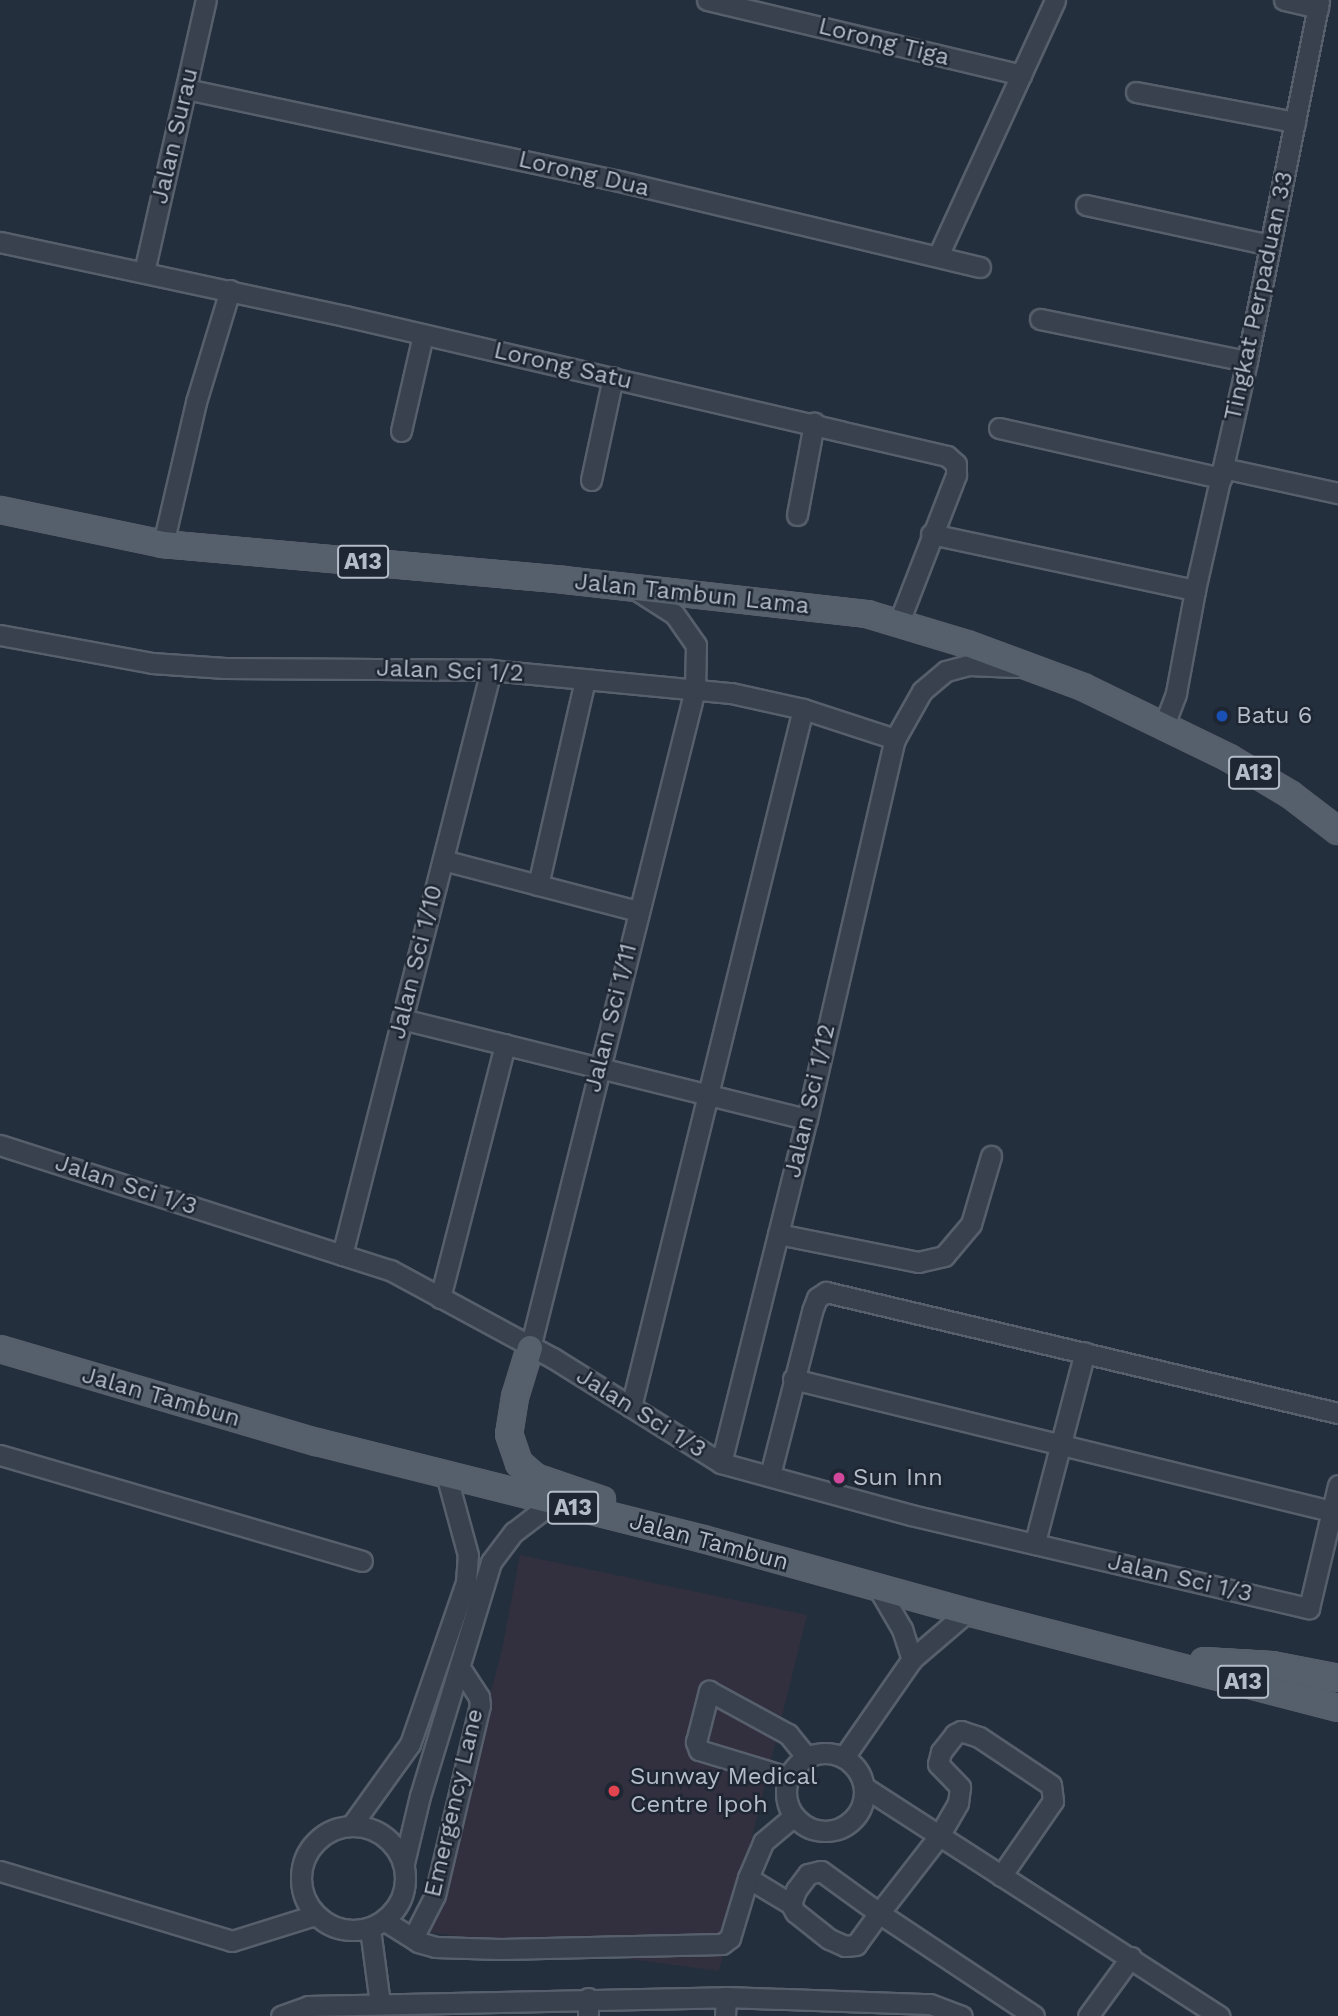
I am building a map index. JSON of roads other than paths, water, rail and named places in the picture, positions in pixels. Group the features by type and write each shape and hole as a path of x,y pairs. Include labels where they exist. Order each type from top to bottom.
{"main road":[{"name":"Jalan Tambun Lama","path":"0,510 163,544 634,587 828,608 899,622 1083,687 1164,725 1281,789 1338,831"},
{"path":"530,1348 515,1396 509,1434 519,1463 544,1481 642,1512 703,1539"},
{"name":"Jalan Tambun","path":"0,1349 305,1439 703,1539 967,1612 1338,1708"},
{"path":"1148,1657 1272,1665 1338,1678"}],"street":[{"name":"Jalan Surau","path":"144,272 206,0"},
{"name":"Lorong Tiga","path":"707,0 1021,75"},
{"path":"938,257 1055,0"},
{"path":"1284,0 1319,4"},
{"name":"Tingkat Perpaduan 33","path":"1164,725 1176,693 1195,590 1247,361 1319,4"},
{"name":"Lorong Dua","path":"186,89 619,181 980,267"},
{"path":"1136,92 1295,122"},
{"path":"1086,205 1270,245"},
{"name":"Lorong Satu","path":"0,242 230,290 613,377 953,459 958,470 899,622"},
{"path":"163,544 196,402 230,290"},
{"path":"1040,319 1247,361"},
{"path":"401,431 423,335"},
{"path":"591,480 613,377"},
{"path":"797,515 814,424"},
{"path":"999,428 1222,473 1338,493"},
{"path":"931,534 1195,590"},
{"name":"Jalan Sci 1/11","path":"530,1348 695,689 696,645 674,614 634,587"},
{"name":"Jalan Sci 1/2","path":"0,635 105,657 164,664 225,668 491,670 731,693 803,709 895,739"},
{"name":"Jalan Sci 1/12","path":"721,1463 807,1119 895,739 922,691 946,671 969,665 1032,668"},
{"name":"Jalan Sci 1/10","path":"342,1255 491,670"},
{"path":"538,885 585,679"},
{"path":"632,1407 803,709"},
{"path":"443,860 638,911"},
{"path":"402,1019 807,1119"},
{"path":"440,1297 505,1044"},
{"name":"Jalan Sci 1/3","path":"0,1145 390,1270 530,1348 553,1358 721,1463 911,1514 1309,1608 1331,1511"},
{"path":"778,1234 918,1262 944,1256 971,1224 991,1156"},
{"path":"770,1475 812,1311 817,1298 827,1292 1336,1413"},
{"path":"1035,1542 1085,1352"},
{"path":"793,1379 1331,1511 1338,1485"},
{"path":"0,1455 362,1560"},
{"path":"351,1826 410,1744 466,1582 468,1555 446,1474"},
{"path":"380,2004 377,1925 403,1895 404,1863 420,1796 461,1669 491,1562 514,1532 552,1503"},
{"path":"878,1588 902,1629 912,1659"},
{"path":"844,1757 912,1659 967,1612"},
{"name":"Emergency Lane","path":"413,1938 435,1895 480,1705 479,1697 461,1669"},
{"path":"788,1777 699,1751 696,1742 709,1691 788,1734 806,1756"},
{"path":"748,1878 791,1904 795,1912 829,1939 845,1946 856,1945 939,1836 958,1803 961,1791 938,1764 941,1752 955,1734 968,1732 1051,1785 1054,1794 1053,1801 1001,1876"},
{"path":"826,1752 844,1757 858,1770 864,1787 862,1807 842,1827 815,1830 794,1816 785,1796 788,1777 806,1756 826,1752"},
{"path":"864,1787 1220,2016"},
{"path":"404,1863 396,1847 384,1835 368,1828 351,1826 334,1829 319,1838 308,1851 302,1867 301,1884 305,1900 315,1915 341,1930 377,1925 435,1947 501,1949 722,1944 730,1938 748,1878 766,1838 794,1816"},
{"path":"0,1871 232,1941 315,1915"},
{"path":"791,1904 796,1890 808,1874 821,1871 1034,2016"},
{"path":"1088,2016 1131,1957"},
{"path":"281,2016 308,2006 380,2004 588,2007 930,2004 962,2016"}],"place":[{"name":"Batu 6","path":"1222,716"},
{"name":"Sun Inn","path":"839,1478"},
{"name":"Sunway Medical Centre Ipoh","path":"614,1791"}]}
